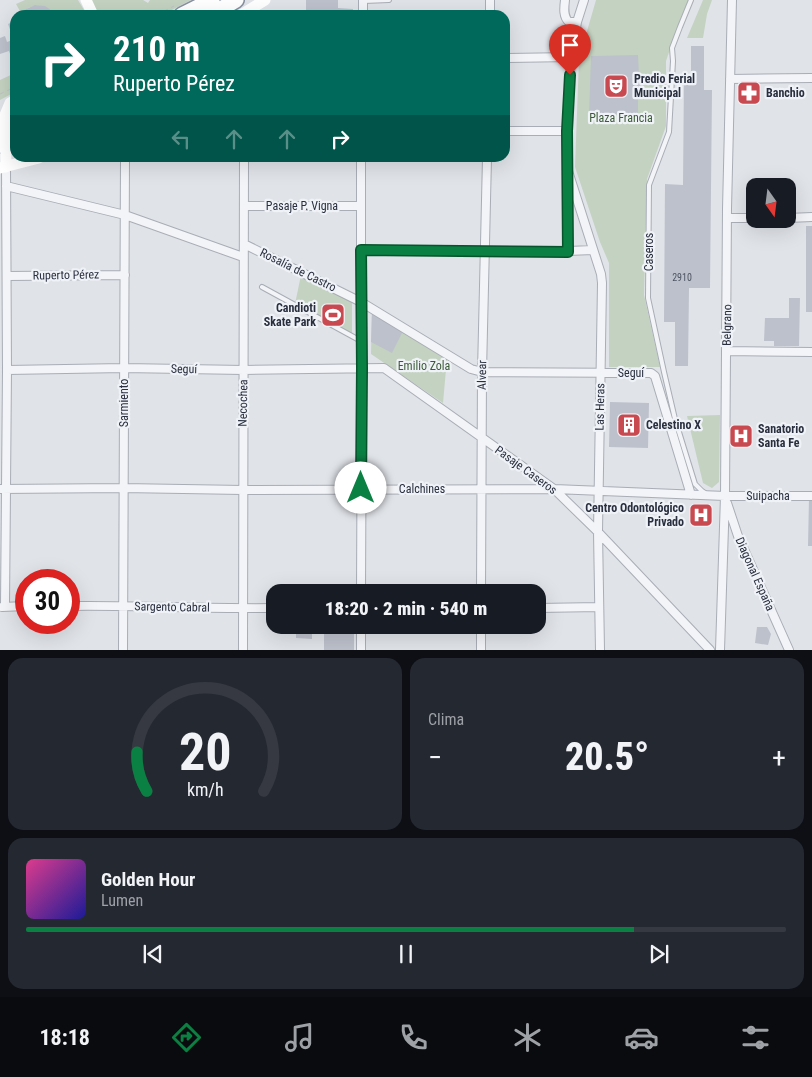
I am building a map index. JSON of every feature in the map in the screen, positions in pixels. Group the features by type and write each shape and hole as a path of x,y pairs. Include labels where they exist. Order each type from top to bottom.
{"highway":[{"path":"180,9 213,0"},
{"path":"199,10 213,0"},
{"path":"219,10 236,0"}],"street":[{"path":"249,10 265,0"},
{"path":"565,0 564,12 566,19 569,22 578,22"},
{"name":"Las Heras","path":"568,252 567,131 571,57 584,0"},
{"name":"Belgrano","path":"720,650 725,496 727,218 732,0"},
{"path":"510,58 571,57"},
{"path":"730,79 812,78"},
{"path":"3,607 7,276 3,167 9,143 5,115 8,104"},
{"path":"510,131 567,131"},
{"path":"3,167 23,162"},
{"name":"Sarmiento","path":"123,650 126,162"},
{"name":"Necochea","path":"243,650 244,162"},
{"path":"361,162 361,584"},
{"name":"Alvear","path":"481,584 481,438 487,162"},
{"name":"Las Heras","path":"568,171 601,274 602,283 598,490 600,650"},
{"name":"Rosalía de Castro","path":"3,186 125,215 243,257"},
{"name":"Pasaje P. Vigna","path":"244,206 361,206"},
{"path":"796,218 812,217"},
{"path":"727,218 746,218"},
{"name":"Rosalía de Castro","path":"244,244 361,302 471,368 482,372"},
{"path":"361,250 568,252 593,250"},
{"name":"Ruperto Pérez","path":"7,276 124,275"},
{"path":"726,351 812,352"},
{"name":"Seguí","path":"7,370 362,368"},
{"name":"Pasaje Caseros","path":"362,368 384,368 554,489 598,532 710,650"},
{"name":"Seguí","path":"482,372 650,373 655,376 691,495"},
{"name":"Calchines","path":"3,489 554,489 725,496"},
{"name":"Suipacha","path":"725,496 812,496"},
{"name":"Diagonal España","path":"725,496 738,536 789,650"},
{"name":"Sargento Cabral","path":"80,606 266,608"},
{"path":"546,608 599,607"},
{"path":"361,634 361,650"},
{"path":"481,634 481,650"}],"lane":[{"path":"363,0 389,0"},
{"name":"Caseros","path":"691,0 672,48 669,132 649,185 648,298 675,419 695,484 702,491 712,496"},
{"path":"262,287 361,341"}],"green space":[{"path":"25,0 78,0 84,10 51,10 39,6 19,10 16,4"},
{"path":"90,0 143,0 148,3 150,0 191,0 172,10 95,10"},
{"name":"Plaza Francia","path":"596,0 689,0 666,61 666,126 647,179 644,295 660,367 609,367 609,263 575,167 579,59"},
{"path":"703,0 712,0 707,14 703,38 687,38"},
{"path":"10,75 10,95 0,100 0,80"},
{"name":"Candioti Skate Park","path":"301,275 352,300 352,335 295,304"},
{"name":"Emilio Zola","path":"372,311 447,358 443,403 371,354"},
{"path":"720,415 719,482 712,488 703,483 687,416"}],"building":[{"path":"306,0 338,0 338,8 353,9 353,10 306,10"},
{"path":"35,5 45,6 51,10 25,10"},
{"path":"5,36 7,42 10,41 10,54 9,51 0,54 0,38"},
{"path":"691,46 704,46 704,90 712,90 710,288 689,288 688,366 675,366 675,322 664,322 665,184 683,185 684,74 691,74"},
{"name":"Predio Ferial Municipal","path":"638,55 639,76 642,76 641,96 638,96 638,114 589,115 591,56"},
{"path":"806,226 812,226 812,312 806,312"},
{"path":"789,298 800,298 799,346 774,346 774,341 764,341 765,318 789,318"},
{"path":"372,311 403,331 392,353 371,342"},
{"name":"Celestino X","path":"610,402 649,403 648,448 609,447"},
{"path":"809,498 812,498 812,546 808,546"},
{"path":"757,627 767,627 771,634 768,645 755,643"},
{"path":"296,634 312,634 312,639 296,638"},
{"path":"324,634 354,634 354,650 324,650"}],"place":[{"name":"Predio Ferial Municipal","path":"616,86"},
{"name":"Banchio","path":"749,93"},
{"name":"Candioti Skate Park","path":"333,315"},
{"name":"Celestino X","path":"629,425"},
{"name":"Sanatorio Santa Fe","path":"741,436"},
{"name":"Centro Odontológico Privado","path":"701,515"}],"route":[{"path":"361,488 361,250 568,252 567,131 570,75"}]}
